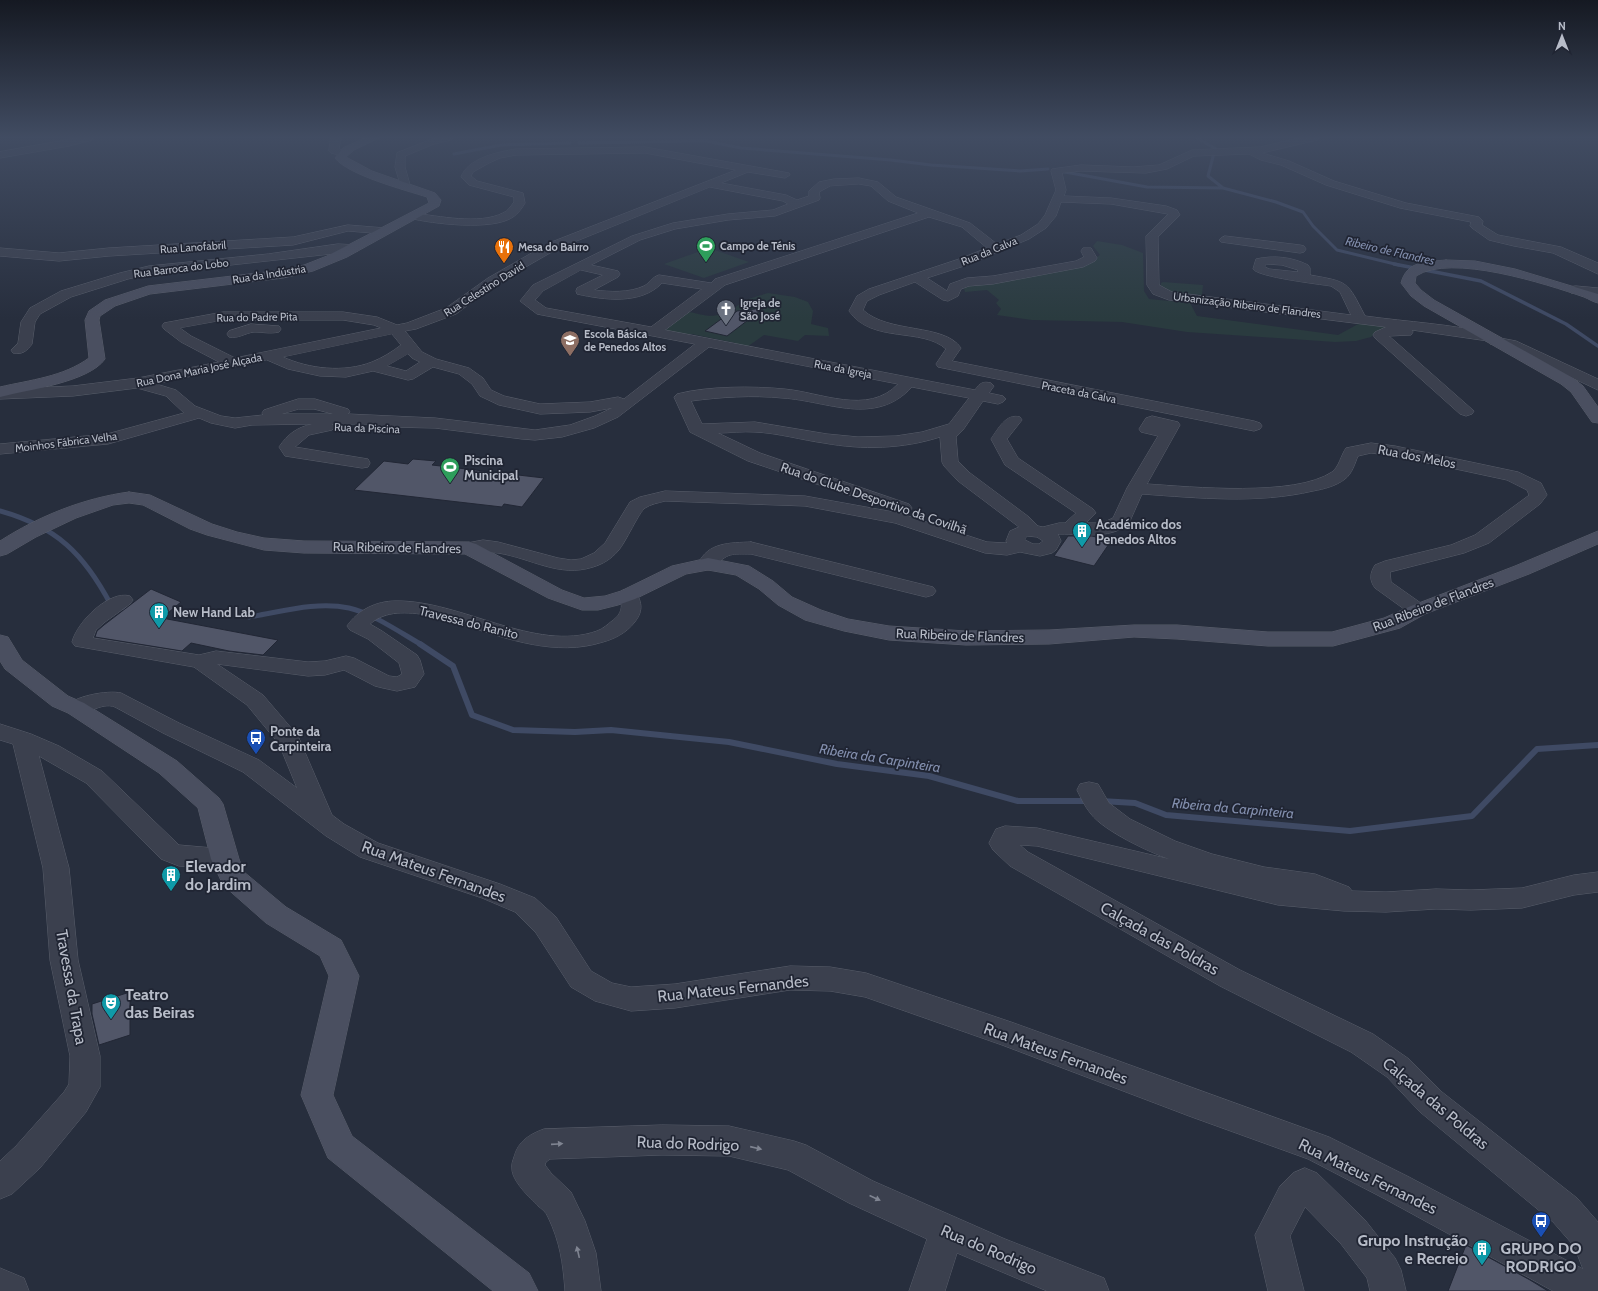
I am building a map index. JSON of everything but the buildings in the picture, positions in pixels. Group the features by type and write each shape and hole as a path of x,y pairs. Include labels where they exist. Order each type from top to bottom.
{"main road":[{"name":"Rua da Indústria","path":"0,393 80,371 91,365 97,359 92,320 94,314 110,303 129,295 162,288 302,271 322,264 354,248 435,204 434,198"},
{"path":"1598,299 1576,290 1515,273 1475,265 1446,264 1421,268 1410,274 1408,283 1416,293 1456,318 1566,381 1577,389 1598,418"},
{"name":"Rua Ribeiro de Flandres","path":"5,544 94,504 118,498 133,498 142,499 163,507 216,533 265,544 314,547 469,548 555,594 582,604 598,604 628,595 679,570 708,564 742,570 785,601 812,615 844,625 889,633 966,638 1049,637 1134,631 1177,632 1268,638 1333,638 1392,623 1418,610 1522,570 1598,537"},
{"path":"0,642 13,664 60,701 76,708 168,767 210,804 225,859 234,878 276,915 331,948 344,976 317,1095 340,1147 516,1286 519,1291"}],"street":[{"path":"413,216 467,222 484,222 508,216 520,203 519,198"},
{"name":"Rua Celestino David","path":"395,329 411,326 451,311 492,281 553,246 673,198"},
{"path":"786,198 796,204"},
{"path":"580,266 636,238 673,226 728,217 775,213 814,198"},
{"path":"891,198 966,225 995,248"},
{"path":"1378,198 1404,206 1475,219 1477,221 1476,226 1491,237 1558,250 1594,266 1598,270"},
{"name":"Urbanização Ribeiro de Flandres","path":"1056,199 1111,201 1166,209 1173,212 1174,215 1152,236 1152,277 1155,290 1169,296 1424,327"},
{"name":"Rua da Calva","path":"938,338 871,324 861,318 856,311 862,299 874,292 963,262 1025,237 1042,226 1050,216 1056,199"},
{"path":"654,332 720,282 929,213"},
{"name":"Rua Lanofabril","path":"0,252 59,257 109,252 293,240 348,228 385,231"},
{"path":"1225,240 1300,249"},
{"name":"Rua Barroca do Lobo","path":"18,350 25,344 28,322 35,311 66,294 124,276 149,270 268,258 338,248 354,248"},
{"path":"917,278 952,301 955,287 967,282 993,280 1079,264 1091,258 1087,251"},
{"path":"580,266 614,274 582,291 591,294 630,294 648,289 659,279 713,287"},
{"name":"Rua da Igreja","path":"580,266 538,288 526,301 542,311 998,399"},
{"path":"1296,276 1335,283 1340,286 1344,290 1360,319"},
{"path":"1576,290 1598,292"},
{"name":"Rua do Padre Pita","path":"233,363 186,339 169,326 223,316 343,316 377,321 395,329"},
{"path":"1424,327 1452,324 1456,318"},
{"path":"204,319 288,364 321,372 346,372 374,367 410,346"},
{"path":"1424,327 1466,333 1511,344 1598,385"},
{"path":"234,334 251,328 300,329"},
{"path":"395,329 417,355 430,362 464,371 478,381 485,393 499,400 540,409 590,407 618,402 640,394"},
{"name":"Rua Dona Maria José Alçada","path":"0,393 73,391 138,383 395,329"},
{"path":"327,330 334,330 342,340"},
{"path":"1466,333 1448,335 1387,331 1380,335 1466,411"},
{"name":"Praceta da Calva","path":"938,338 951,343 954,348 943,364 1254,426"},
{"path":"138,383 172,393 189,408 200,413 217,420 235,423 252,420 333,418 368,419 389,422 435,424 518,434 559,433 613,414 707,342"},
{"path":"374,367 408,376 430,362"},
{"path":"994,375 948,438 950,462 964,477 1038,532 1071,527 1102,529 1113,526 1121,521 1136,488 1168,433"},
{"path":"908,382 892,397 877,403 855,405 784,393 729,392 682,397 696,429 755,428 827,439 858,442 896,441 924,437 956,427"},
{"path":"510,432 514,428 526,425 540,409"},
{"name":"Moinhos Fábrica Velha","path":"0,449 108,439 200,413"},
{"path":"1014,420 999,439 1011,461 1087,513 1071,527"},
{"name":"Rua da Piscina","path":"362,463 291,452 287,447 297,434 305,430 320,427 367,427 509,436 532,434"},
{"path":"734,448 731,436 739,428"},
{"name":"Rua do Clube Desportivo da Covilhã","path":"696,429 754,457 989,537 1038,550 1048,547 1052,542 1051,538 1038,532"},
{"name":"Rua dos Melos","path":"1136,488 1220,493 1270,492 1306,489 1339,475 1352,452 1371,448 1395,451 1512,476 1535,487 1538,494 1534,500 1482,539 1457,549 1392,565 1382,569 1380,574 1382,584 1418,610"},
{"path":"469,548 479,546 497,546 563,565 582,565 600,559 612,550 636,506 648,500 665,496 805,501 900,518 985,547 1007,549 1019,544"},
{"path":"708,564 711,557 728,549 751,548 926,591"},
{"name":"Travessa do Ranito","path":"200,662 216,657 308,669 325,668 346,663 383,680 396,684 407,682 413,674 408,660 375,635 357,626 370,614 396,607 428,609 547,641 571,642 593,640 621,625 631,615 632,602 628,595"},
{"path":"123,600 90,625 83,635 82,642 200,662 255,700 290,742 322,819"},
{"name":"Rua Mateus Fernandes","path":"76,708 100,700 113,698 123,702 171,728 252,766 335,830 369,850 491,891 525,905 546,925 581,979 605,993 631,999 675,996 790,978 830,979 866,985 1011,1035 1200,1106 1318,1148 1397,1188 1590,1291"},
{"path":"12,735 51,752 94,777 170,852 179,856 225,859"},
{"name":"Travessa da Trapa","path":"0,1183 28,1157 75,1102 84,1087 84,1056 64,960 56,868 12,735"},
{"name":"Calçada das Poldras","path":"1094,799 1121,825 1173,850 1208,863 1264,877 1315,884 1357,902"},
{"name":"Calçada das Poldras","path":"1598,882 1574,885 1522,898 1357,902 1278,895 1037,837 1005,834 1002,843 1019,859 1230,978 1362,1043 1398,1068 1431,1102 1565,1210 1586,1234 1598,1262"},
{"name":"Rua do Rodrigo","path":"583,1291 579,1253 573,1233 559,1203 539,1184 528,1169 531,1154 544,1144 662,1140 729,1142 794,1156 861,1192 998,1254 1091,1291"},
{"path":"1286,1291 1272,1234 1292,1197 1305,1184 1353,1232 1383,1270 1388,1291"},
{"path":"927,1291 947,1231"},
{"path":"0,1286 11,1291"}],"shaded area":[{"path":"1097,241 1122,245 1143,253 1144,291 1149,299 1190,303 1197,316 1338,335 1360,323 1437,332 1387,329 1376,332 1371,337 1356,341 1335,342 1187,332 1122,322 1032,320 997,315 1001,309 996,303 999,300 987,290 965,292 964,288 969,285 1085,265 1100,255 1093,246"},
{"name":"Campo de Ténis","path":"709,248 749,262 704,278 664,264"},
{"path":"1161,283 1203,285 1202,295 1173,293 1161,289"},
{"path":"768,293 795,297 808,302 813,311 811,324 828,328 829,336 805,335 798,341 764,335 747,347 692,334 688,335 663,332 689,312 710,316 719,315 729,309 733,309 745,300"}],"waterway":[{"name":"Ribeiro de Flandres","path":"1262,198 1303,212 1313,226 1337,250 1399,265"},
{"name":"Ribeiro de Flandres","path":"1394,264 1399,265"},
{"name":"Ribeiro de Flandres","path":"1399,265 1481,281 1566,324 1598,346"},
{"name":"Ribeira da Carpinteira","path":"0,511 38,525 53,534 79,557 101,587 111,605 125,608"},
{"name":"Ribeira da Carpinteira","path":"249,617 311,606 337,606 367,614 422,645"},
{"name":"Ribeira da Carpinteira","path":"420,644 453,666 472,715 513,730 575,732 611,730 729,742 837,764 929,776 1018,801 1089,801"},
{"name":"Ribeira da Carpinteira","path":"1101,801 1135,803 1166,815 1350,831 1472,816 1537,749 1598,745"}],"place":[{"name":"Campo de Ténis","path":"706,263"},
{"name":"Mesa do Bairro","path":"504,264"},
{"name":"Igreja de São José","path":"726,326"},
{"name":"Escola Básica de Penedos Altos","path":"570,357"},
{"name":"Piscina Municipal","path":"450,484"},
{"name":"Académico dos Penedos Altos","path":"1082,548"},
{"name":"New Hand Lab","path":"159,629"},
{"name":"Ponte da Carpinteira","path":"256,755"},
{"name":"Elevador do Jardim","path":"171,892"},
{"name":"Teatro das Beiras","path":"111,1020"},
{"name":"GRUPO DO RODRIGO","path":"1541,1238"},
{"name":"Grupo Instrução e Recreio","path":"1482,1266"}]}
